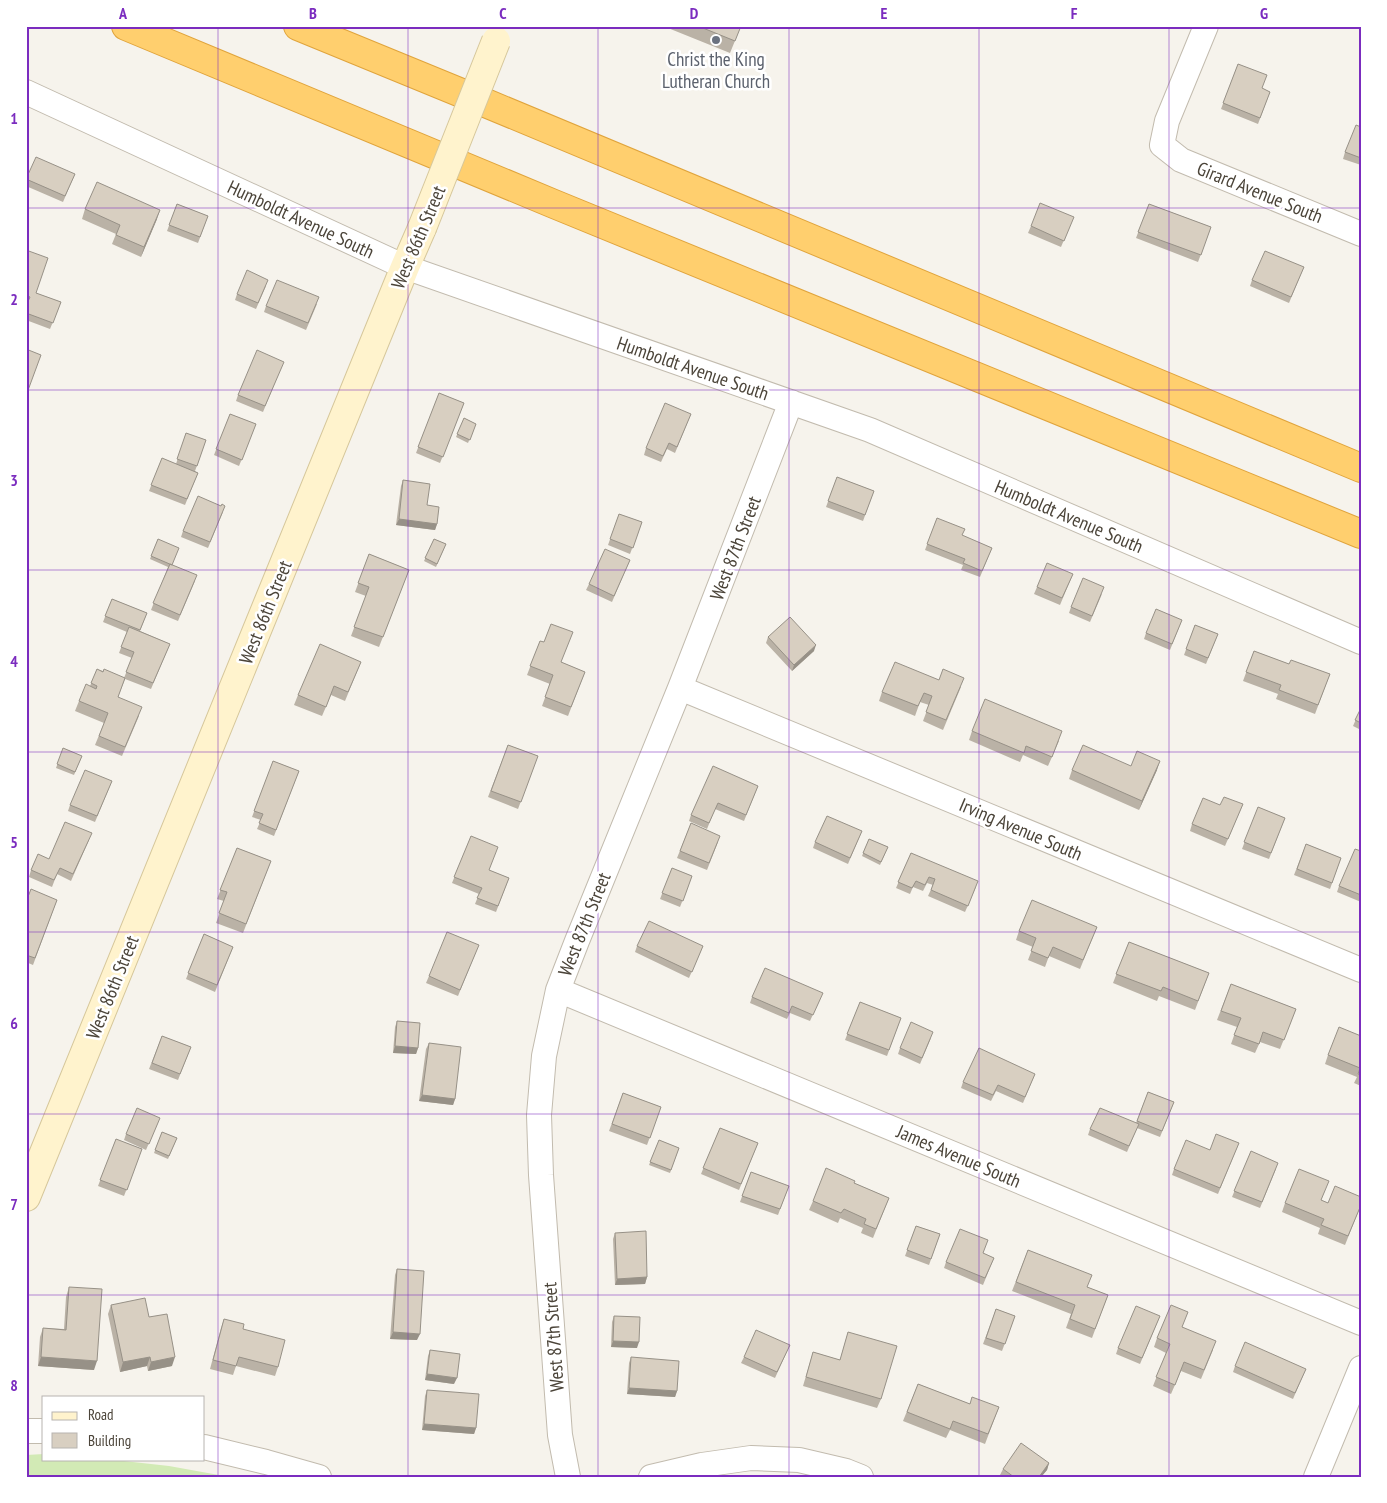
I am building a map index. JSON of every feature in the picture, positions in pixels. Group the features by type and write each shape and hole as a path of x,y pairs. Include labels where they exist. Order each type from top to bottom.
{"highway":[{"path":"126,26 554,204 1361,534"},
{"path":"298,26 1361,468"}],"street":[{"name":"Girard Avenue South","path":"1206,26 1167,121 1162,145 1181,160 1361,234"},
{"name":"West 86th Street","path":"26,1197 32,1167 422,228 499,34"},
{"name":"Humboldt Avenue South","path":"26,92 405,267 870,430 1361,642"},
{"name":"West 87th Street","path":"568,1477 560,1435 541,1175 539,1115 544,1056 558,990 680,688 791,402"},
{"name":"Irving Avenue South","path":"680,688 1361,970"},
{"name":"James Avenue South","path":"558,990 1361,1323"},
{"path":"1316,1477 1361,1368"},
{"path":"26,1431 42,1431"},
{"path":"205,1447 319,1477"},
{"path":"651,1477 702,1465 751,1458 799,1460 846,1471 861,1477"}],"green space":[{"path":"42,1454 42,1460 115,1460 169,1466 230,1477 26,1477 26,1455"}],"building":[{"path":"698,26 741,26 735,41"},
{"path":"1238,64 1267,75 1262,88 1270,92 1260,118 1223,103"},
{"path":"1356,125 1361,127 1361,158 1345,152"},
{"path":"36,157 75,174 65,196 26,179"},
{"path":"97,182 160,210 144,247 116,235 120,225 85,209"},
{"path":"1040,203 1074,217 1064,241 1031,226"},
{"path":"177,204 208,216 200,237 169,225"},
{"path":"1149,204 1211,227 1201,255 1138,232"},
{"path":"26,250 48,258 36,293 61,302 53,323 26,313 26,306 30,297 26,295"},
{"path":"1265,251 1304,267 1291,297 1252,280"},
{"path":"247,270 268,280 258,303 237,294"},
{"path":"277,280 319,297 308,323 266,306"},
{"path":"26,349 41,355 27,393 26,393"},
{"path":"257,350 284,362 265,406 238,395"},
{"path":"439,393 464,403 443,457 418,447"},
{"path":"665,403 691,414 677,447 669,443 663,456 646,448"},
{"path":"230,414 256,424 242,460 216,449"},
{"path":"464,418 476,424 470,440 457,434"},
{"path":"186,433 206,440 197,466 177,459"},
{"path":"162,458 198,473 187,499 151,485"},
{"path":"837,477 874,491 865,515 828,501"},
{"path":"403,480 430,484 427,505 439,507 437,524 399,519"},
{"path":"198,496 225,506 210,542 183,531"},
{"path":"619,514 642,522 633,548 610,539"},
{"path":"937,518 965,529 962,535 992,548 982,571 963,563 965,559 927,544"},
{"path":"158,539 179,548 172,565 151,556"},
{"path":"434,539 446,544 437,564 425,558"},
{"path":"605,549 630,560 614,596 589,584"},
{"path":"369,554 409,570 383,637 354,627 369,587 358,583"},
{"path":"1047,563 1073,574 1062,598 1037,587"},
{"path":"170,564 197,575 180,615 153,603"},
{"path":"1083,578 1104,587 1092,616 1071,607"},
{"path":"112,599 147,613 140,630 105,616"},
{"path":"1156,609 1182,620 1172,644 1146,633"},
{"path":"790,617 816,645 794,665 768,637"},
{"path":"551,624 573,632 561,662 585,672 571,707 545,697 553,675 530,666 540,641 544,642"},
{"path":"1195,625 1218,634 1208,658 1186,649"},
{"path":"129,627 170,644 153,683 126,672 134,652 121,647"},
{"path":"320,644 361,662 348,692 334,686 326,707 298,695"},
{"path":"1254,651 1289,664 1291,660 1330,674 1318,705 1279,690 1281,685 1246,672"},
{"path":"895,662 939,680 943,669 964,678 946,720 926,712 932,696 924,693 918,706 882,692"},
{"path":"97,669 103,672 104,669 125,678 118,697 142,707 125,747 99,736 108,713 79,701 86,684 96,689 97,686 91,683"},
{"path":"985,699 1062,731 1052,757 1026,746 1024,753 972,731"},
{"path":"1361,708 1361,723 1355,720"},
{"path":"508,745 538,756 521,802 491,791"},
{"path":"1083,745 1131,766 1137,751 1160,761 1142,801 1072,770"},
{"path":"63,748 82,756 75,772 57,764"},
{"path":"273,761 299,771 276,830 259,823 263,814 254,811"},
{"path":"713,766 758,786 746,815 718,803 709,823 691,815"},
{"path":"85,770 112,781 97,816 70,805"},
{"path":"1224,797 1243,804 1228,839 1192,824 1203,798 1220,805"},
{"path":"1258,807 1285,818 1271,853 1244,842"},
{"path":"827,816 862,831 850,858 815,842"},
{"path":"65,822 92,833 73,874 60,868 54,880 31,870 38,854 49,859"},
{"path":"691,823 720,836 709,863 680,851"},
{"path":"471,836 498,847 489,870 509,878 498,906 477,898 482,888 454,877"},
{"path":"869,839 888,847 881,862 863,853"},
{"path":"1306,844 1341,858 1332,883 1297,869"},
{"path":"237,848 271,861 246,924 219,913 227,892 220,890"},
{"path":"1355,849 1361,851 1361,895 1339,886"},
{"path":"911,853 978,881 968,906 931,890 935,879 929,877 925,885 916,881 912,888 898,882"},
{"path":"672,868 692,876 683,901 662,893"},
{"path":"31,889 57,900 35,958 26,955 26,902"},
{"path":"1032,900 1097,927 1083,960 1053,947 1048,958 1031,951 1036,938 1019,931"},
{"path":"649,921 703,946 692,972 637,946"},
{"path":"447,932 479,945 460,990 429,976"},
{"path":"204,934 233,947 217,985 188,973"},
{"path":"1129,942 1209,973 1198,1001 1163,987 1161,991 1116,974"},
{"path":"765,968 823,993 813,1015 792,1006 789,1013 752,997"},
{"path":"1231,984 1296,1009 1284,1040 1263,1032 1259,1044 1234,1035 1241,1018 1221,1011"},
{"path":"860,1002 901,1018 889,1050 847,1034"},
{"path":"397,1021 420,1023 418,1048 395,1046"},
{"path":"911,1022 933,1032 922,1058 900,1048"},
{"path":"1339,1027 1361,1036 1361,1075 1358,1074 1360,1068 1328,1055"},
{"path":"162,1036 191,1047 180,1074 152,1063"},
{"path":"429,1043 461,1047 455,1099 422,1095"},
{"path":"979,1048 1035,1074 1025,1097 998,1085 993,1095 963,1082"},
{"path":"1148,1092 1174,1102 1162,1131 1137,1121"},
{"path":"623,1093 661,1107 650,1138 612,1124"},
{"path":"137,1108 160,1118 149,1144 126,1134"},
{"path":"1100,1108 1139,1124 1129,1146 1090,1129"},
{"path":"720,1128 758,1143 741,1184 703,1168"},
{"path":"162,1132 177,1138 169,1156 155,1150"},
{"path":"1216,1134 1239,1143 1220,1188 1174,1169 1186,1140 1210,1150"},
{"path":"116,1139 142,1149 127,1190 100,1180"},
{"path":"659,1140 679,1148 671,1170 650,1162"},
{"path":"1251,1151 1278,1163 1262,1202 1234,1191"},
{"path":"826,1168 855,1181 854,1183 889,1198 876,1229 864,1224 866,1219 844,1209 841,1213 813,1201"},
{"path":"1299,1169 1329,1181 1321,1200 1328,1203 1335,1186 1361,1197 1361,1205 1348,1236 1321,1225 1324,1219 1285,1203"},
{"path":"751,1172 789,1186 780,1209 742,1196"},
{"path":"916,1226 940,1234 931,1259 907,1250"},
{"path":"960,1229 988,1240 983,1253 994,1258 985,1278 946,1262"},
{"path":"646,1231 647,1277 617,1279 615,1233"},
{"path":"1028,1250 1092,1275 1087,1287 1108,1295 1095,1329 1070,1319 1075,1305 1016,1282"},
{"path":"397,1269 424,1271 420,1334 393,1332"},
{"path":"69,1287 102,1289 97,1361 41,1357 43,1328 66,1330"},
{"path":"145,1298 149,1317 167,1314 175,1357 151,1362 150,1357 123,1362 111,1305"},
{"path":"1171,1305 1188,1312 1182,1327 1216,1341 1204,1370 1184,1362 1175,1385 1156,1377 1170,1344 1157,1338"},
{"path":"1136,1306 1160,1316 1142,1358 1118,1348"},
{"path":"996,1309 1015,1316 1005,1344 986,1338"},
{"path":"614,1316 640,1317 639,1342 613,1341"},
{"path":"224,1319 244,1324 243,1329 285,1340 278,1367 239,1357 236,1366 213,1360"},
{"path":"756,1330 790,1345 777,1372 744,1357"},
{"path":"848,1332 897,1346 881,1399 806,1377 813,1352 840,1360"},
{"path":"1245,1342 1306,1369 1295,1393 1235,1366"},
{"path":"430,1350 460,1354 457,1378 427,1374"},
{"path":"631,1357 679,1361 677,1391 629,1388"},
{"path":"918,1384 970,1404 972,1397 999,1407 988,1434 953,1421 950,1429 907,1412"},
{"path":"427,1390 479,1394 476,1428 424,1424"},
{"path":"1021,1443 1049,1463 1039,1477 1014,1477 1003,1469"}],"place":[{"name":"Christ the King Lutheran Church","path":"716,40"}]}
